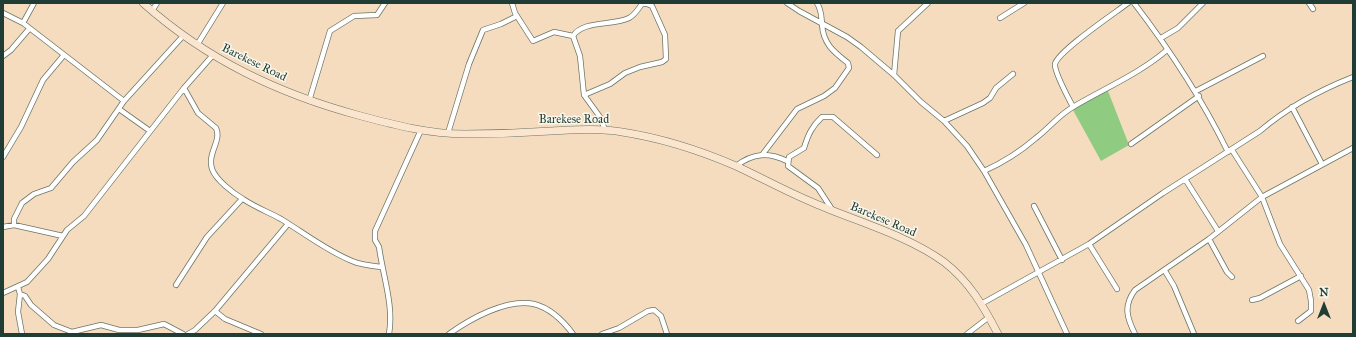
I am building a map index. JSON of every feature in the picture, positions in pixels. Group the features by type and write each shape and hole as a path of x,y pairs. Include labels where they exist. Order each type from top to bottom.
{"main road":[{"name":"Barekese Road","path":"143,3 183,36 239,71 309,101 386,123 421,130 448,133 605,130 671,142 736,166 932,254 963,279 989,316 998,334"}],"street":[{"path":"23,24 34,3"},
{"path":"152,11 157,3"},
{"path":"197,45 223,3"},
{"path":"309,101 330,32 354,16 377,15 385,3"},
{"path":"512,3 517,16 533,41 554,32 573,36"},
{"path":"787,3 847,37 894,75 921,102 944,121 967,146 984,171 1026,245 1038,274 1067,334"},
{"path":"762,154 797,109 824,96 834,88 849,68 848,63 831,49 826,41 821,23 822,12 817,3"},
{"path":"894,75 898,31 928,3"},
{"path":"1000,18 1024,3"},
{"path":"1073,107 1055,68 1056,61 1082,37 1128,3"},
{"path":"1134,3 1161,38 1167,50 1196,91 1230,151 1262,197 1280,244 1301,276 1308,290 1311,311 1298,321"},
{"path":"1161,38 1178,28 1203,3"},
{"path":"1309,3 1313,9"},
{"path":"573,36 576,32 584,28 629,18 642,4 652,6 665,35 667,54 666,58 662,62 625,73 610,84 584,95"},
{"path":"3,13 23,24 124,101"},
{"path":"448,133 469,64 483,30 501,24 517,16"},
{"path":"3,56 11,50 29,29"},
{"path":"14,225 14,219 22,203 34,194 51,188 74,162 97,140 120,109 124,101 183,36"},
{"path":"573,36 580,56 584,95 600,117 605,130"},
{"path":"984,171 998,165 1036,138 1053,121 1073,107 1125,80 1167,50"},
{"path":"3,293 27,282 48,259 67,230 84,216 184,88 213,55"},
{"path":"3,157 25,121 43,80 64,56"},
{"path":"1196,91 1263,56"},
{"path":"944,121 983,103 990,98 996,88 1013,74"},
{"path":"981,304 1038,274 1089,244 1230,151 1292,107 1353,77"},
{"path":"184,88 198,112 216,128 218,132 218,137 211,156 212,169 216,175 242,199 352,262 382,267"},
{"path":"1131,144 1199,96"},
{"path":"1292,107 1322,164"},
{"path":"120,109 150,131"},
{"path":"834,211 818,188 788,166 789,157 804,148 808,133 814,124 822,117 833,117 877,155"},
{"path":"390,334 391,322 382,267 375,240 376,231 421,130"},
{"path":"1135,334 1127,320 1127,313 1131,294 1139,287 1165,271 1209,239 1262,197 1353,148"},
{"path":"736,166 745,159 762,154 767,154 788,161"},
{"path":"1185,180 1218,231"},
{"path":"176,286 207,237 242,199"},
{"path":"1034,206 1062,260"},
{"path":"188,334 195,330 215,310 288,224"},
{"path":"3,228 14,225 63,236"},
{"path":"1209,239 1227,272 1232,277"},
{"path":"1089,244 1117,289"},
{"path":"1165,271 1174,286 1194,334"},
{"path":"1252,300 1260,298 1301,276"},
{"path":"18,287 20,294 18,312 22,334"},
{"path":"20,294 25,296 31,305 54,325 73,333 100,325 119,330 145,332 164,324 183,334"},
{"path":"449,334 480,314 497,308 528,303 536,304 557,316 573,334"},
{"path":"215,310 225,319 262,334"},
{"path":"602,334 619,328 648,311 654,310 661,316 667,334"},
{"path":"967,334 989,316"}],"green space":[{"path":"1108,91 1129,145 1101,161 1073,110"}]}
